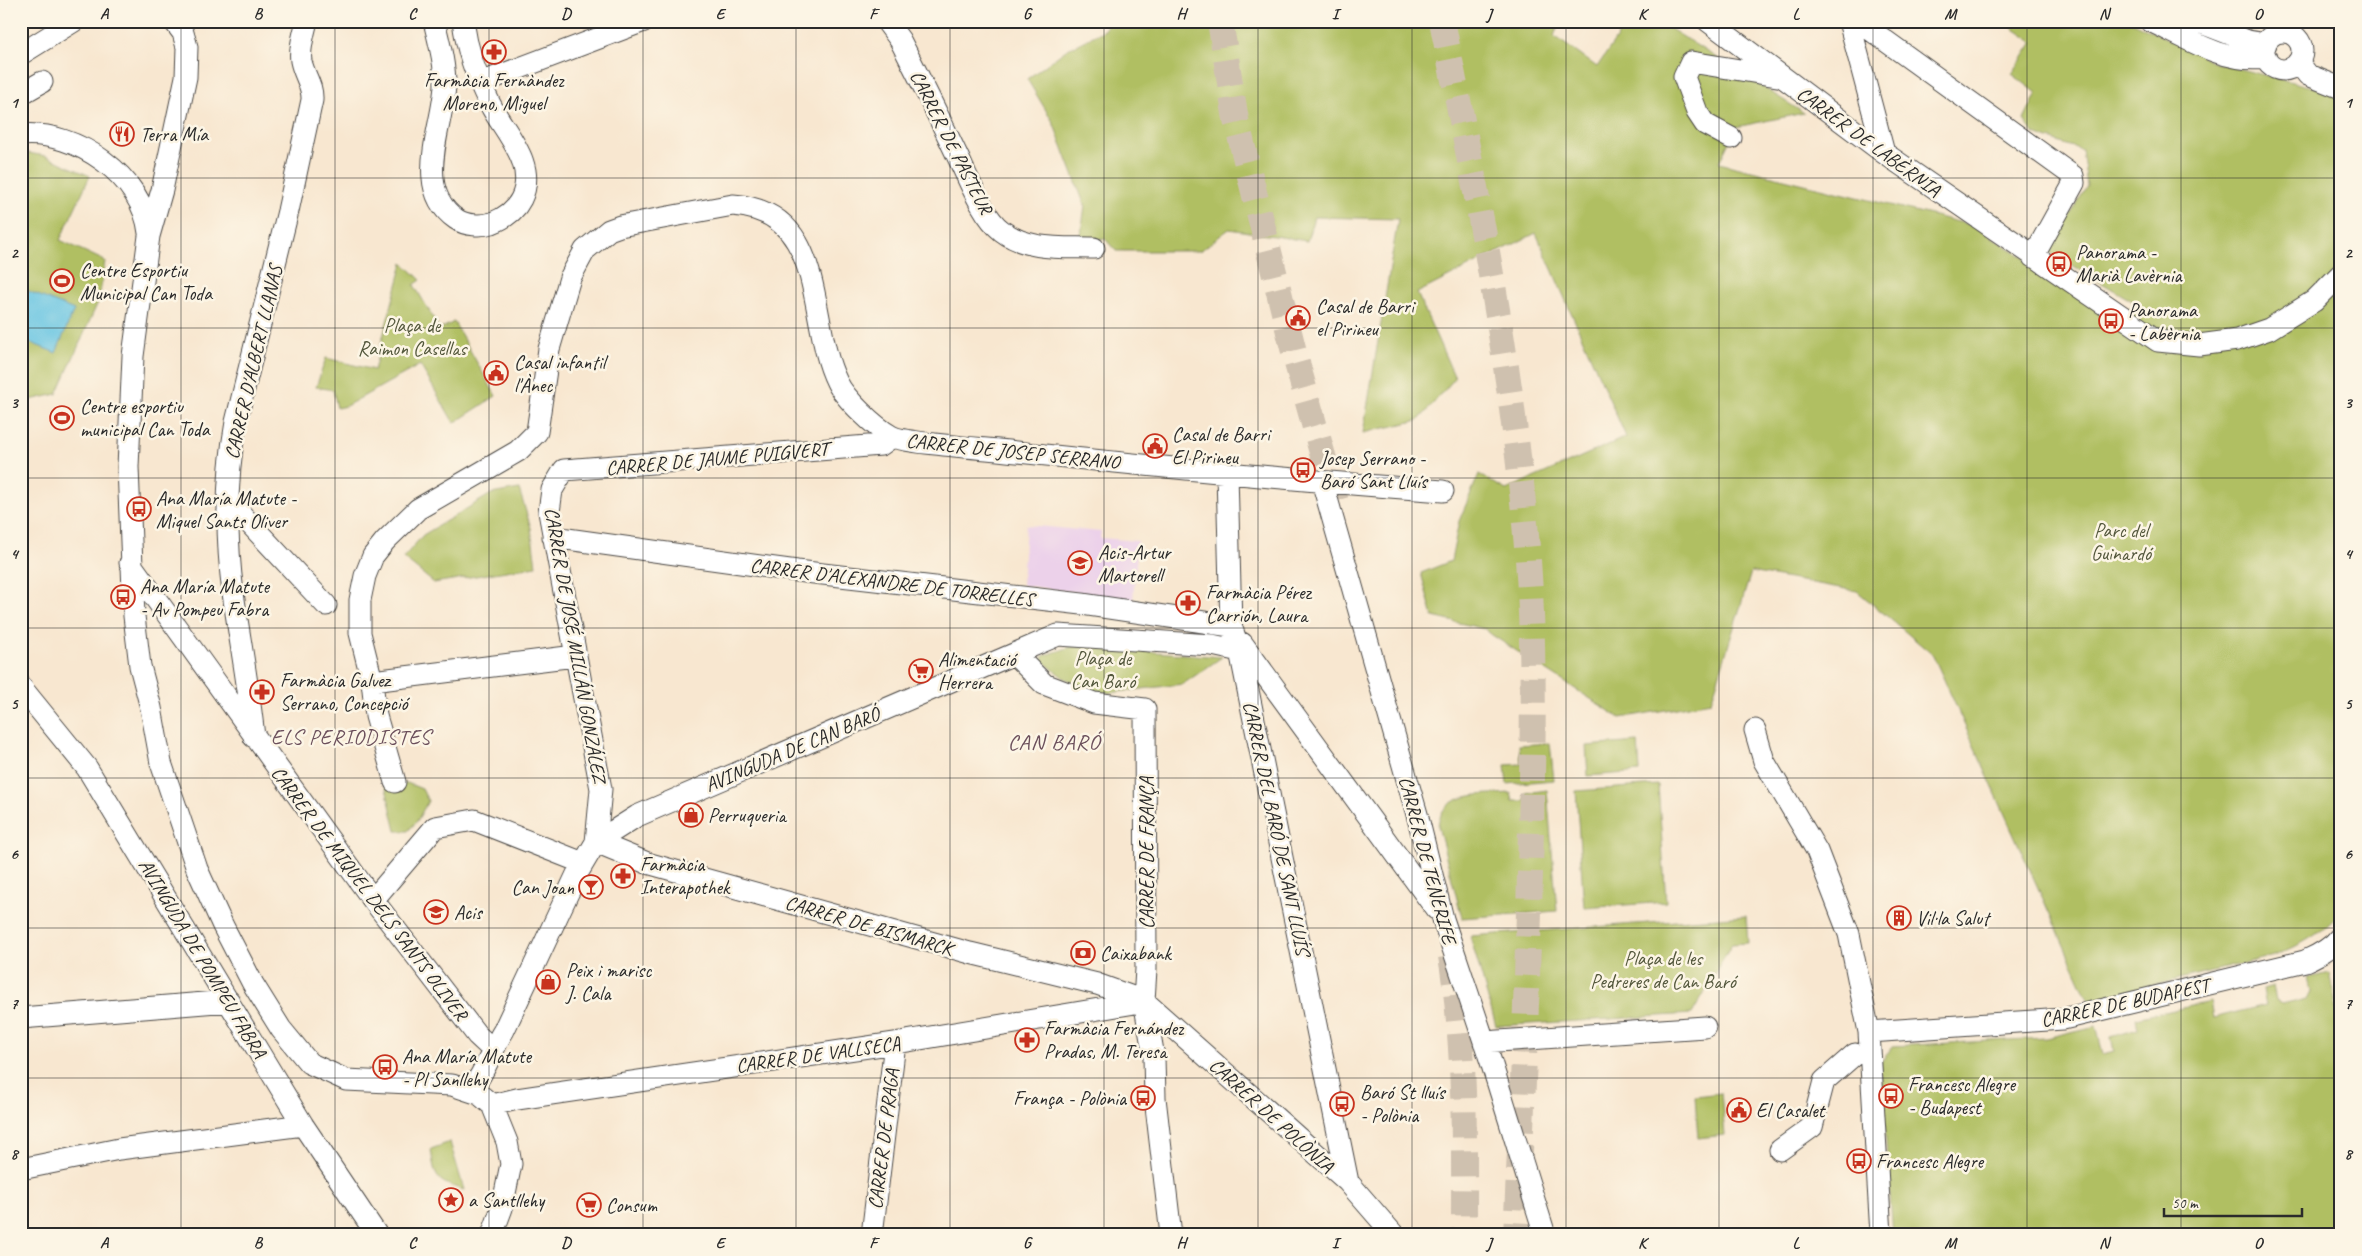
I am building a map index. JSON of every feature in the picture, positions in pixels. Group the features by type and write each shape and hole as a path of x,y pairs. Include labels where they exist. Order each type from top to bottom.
{"street":[{"path":"21,54 74,21"},
{"path":"174,21 182,33 187,47 186,78 162,190 149,236 133,356 129,410 128,467 130,563 140,666 166,780 197,869 209,897 253,984 281,1029 309,1063 346,1080 452,1085 471,1090 492,1105 507,1142 511,1164 502,1208 492,1235"},
{"name":"CARRER D'ALBERT LLANAS","path":"254,737 233,591 228,503 231,454 236,422 288,211 312,100 312,87 301,61 307,21"},
{"path":"434,21 445,71 445,87 433,162 432,177 434,191 442,206 452,217 462,223 475,225 498,221 516,207 523,193 527,177 523,159 490,104 480,83 466,44 463,21"},
{"path":"480,83 644,21"},
{"name":"CARRER DE PASTEUR","path":"886,21 900,40 973,187 994,223 1002,231 1023,242 1038,246 1094,248"},
{"name":"CARRER DE LABÈRNIA","path":"1708,21 1884,153 2158,341 2199,346 2237,340 2269,329 2314,301 2341,274"},
{"path":"1849,21 1884,153"},
{"path":"1858,21 2073,176 2074,183 2033,257"},
{"path":"2150,21 2223,55 2252,60 2266,51 2276,33 2284,32 2292,34 2302,46 2302,54 2298,62 2291,68 2281,69 2272,66 2266,51 2248,41 2196,21"},
{"path":"1731,138 1705,124 1697,112 1684,77 1691,62 1781,77"},
{"path":"2298,62 2308,75 2341,88"},
{"path":"21,94 42,82"},
{"path":"21,135 59,140 104,161 126,182 137,196 144,210 149,236"},
{"name":"CARRER DE JOSEP SERRANO","path":"372,681 360,633 360,600 365,576 373,556 385,541 418,509 532,440 540,422 542,388 549,349 570,278 585,250 608,230 620,226 733,205 748,206 772,217 796,240 803,251 810,273 824,343 836,382 844,394 856,406 892,437 1227,473 1443,491"},
{"name":"CARRER DE JAUME PUIGVERT","path":"552,490 564,470 881,445 892,437"},
{"name":"CARRER DEL BARÓ DE SANT LLUÍS","path":"1227,473 1230,626 1240,651 1348,1182"},
{"name":"CARRER DE TENERIFE","path":"1322,482 1427,855 1443,919 1545,1235"},
{"name":"CARRER DE JOSÉ MILLÁN GONZÁLEZ","path":"552,490 550,512 553,537 601,789 596,842"},
{"path":"239,512 326,605"},
{"name":"CARRER D'ALEXANDRE DE TORRELLES","path":"553,537 797,571 1082,604 1230,626"},
{"name":"CARRER DE MIQUEL DELS SANTS OLIVER","path":"130,563 254,737 374,900 477,1035 492,1049"},
{"path":"1230,626 1443,919"},
{"path":"1014,654 1058,634 1212,645 1240,651"},
{"name":"AVINGUDA DE CAN BARÓ","path":"471,1090 484,1073 492,1049 504,1030 583,863 596,842 626,822 1014,654"},
{"name":"CARRER DE FRANÇA","path":"1014,654 1044,684 1094,703 1145,709 1146,969 1144,1001 1154,1056 1155,1098 1171,1235"},
{"path":"395,782 376,716 372,681 575,656"},
{"name":"AVINGUDA DE POMPEU FABRA","path":"21,687 87,768 303,1125 377,1235"},
{"path":"1755,730 1764,761 1817,851 1849,934 1869,1032 1881,1235"},
{"name":"CARRER DE JOSÉ MILLÁN GONZÁLEZ","path":"600,799 612,812 626,822"},
{"path":"374,900 436,827 474,820 583,863"},
{"name":"CARRER DE BISMARCK","path":"596,842 647,863 970,953 1097,984 1144,1001"},
{"path":"1405,867 1427,855"},
{"name":"CARRER DE BUDAPEST","path":"1869,1032 2063,1019 2305,961 2336,943 2341,936"},
{"path":"21,1018 229,1000"},
{"name":"CARRER DE POLÒNIA","path":"1144,1001 1348,1182 1394,1235"},
{"name":"CARRER DE VALLSECA","path":"492,1105 518,1099 894,1043 1144,1001"},
{"path":"1484,1042 1705,1027"},
{"name":"CARRER DE PRAGA","path":"872,1235 894,1043"},
{"path":"1780,1150 1812,1127 1824,1081 1855,1054"},
{"path":"21,1169 119,1149 303,1125"}],"shaded area":[{"name":"Acis-Artur Martorell","path":"1026,525 1101,532 1100,538 1138,541 1133,600 1022,585"}],"green space":[{"name":"Parc del Guinardó","path":"1108,21 1560,21 1554,36 1597,67 1628,21 1658,21 1804,113 1736,127 1719,163 1975,226 2122,321 2134,302 2049,252 2087,186 2082,150 2034,134 2024,120 2037,93 2012,74 2033,42 2002,21 2131,21 2216,63 2332,92 2341,84 2341,911 2319,932 2293,948 2274,956 2089,1001 1933,655 1857,591 1751,572 1711,702 1620,718 1485,629 1433,617 1421,573 1451,561 1459,521 1479,474 1506,490 1626,437 1536,233 1417,293 1455,378 1419,420 1363,433 1398,219 1314,217 1307,241 1229,229 1200,251 1116,251 1105,239 1080,240 1085,206 1053,122 1027,79 1066,50 1105,30"},
{"name":"Centre Esportiu Municipal Can Toda","path":"28,153 46,156 90,176 60,240 105,261 99,300 57,394 21,402 21,154"},
{"name":"Plaça de Raimon Casellas","path":"403,263 421,280 414,285 440,329 454,322 496,396 454,423 420,365 346,406 337,408 333,390 316,387 326,358 374,370"},
{"path":"519,489 531,528 536,566 434,583 403,558 423,535 491,494"},
{"name":"Plaça de Can Baró","path":"1074,646 1222,657 1183,684 1109,693 1094,691 1064,678 1042,661 1043,656"},
{"path":"1638,742 1640,772 1588,776 1586,746"},
{"path":"1550,743 1554,780 1507,784 1505,765 1521,764 1519,745"},
{"path":"407,783 422,789 428,801 417,821 408,831 396,831 385,784"},
{"path":"1658,785 1666,902 1584,908 1576,791"},
{"name":"Plaça de les Pedreres de Can Baró","path":"1547,790 1557,911 1462,918 1438,826 1441,815 1447,806 1465,797 1511,793 1513,801 1525,801 1526,793"},
{"name":"Plaça de les Pedreres de Can Baró","path":"1746,916 1748,943 1732,944 1692,1014 1496,1026 1470,936"},
{"path":"2329,973 2337,1010 2341,1010 2341,1235 1893,1235 1880,1063 1893,1046 2046,1038 2096,1026 2103,1054 2114,1051 2111,1037 2138,1029 2136,1018 2210,1002 2213,1018 2266,1005 2263,989 2273,986 2276,1000 2282,1005 2307,999 2311,991 2308,978"},
{"path":"1721,1093 1725,1135 1698,1138 1695,1096"},
{"path":"450,1142 464,1190 442,1181 434,1167 431,1149"}],"water":[{"path":"21,288 74,310 56,353 21,339"}],"tunnel":[{"path":"1220,21 1236,120 1295,356 1337,506"},
{"path":"1442,21 1484,233 1496,304 1517,447 1530,591 1533,697 1532,802 1526,1009 1516,1235"},
{"path":"1451,956 1462,1060 1464,1235"}],"place":[{"name":"Farmàcia Fernàndez Moreno, Miguel","path":"494,52"},
{"name":"Terra Mía","path":"122,134"},
{"name":"Panorama - Marià Lavèrnia","path":"2059,264"},
{"name":"Centre Esportiu Municipal Can Toda","path":"62,281"},
{"name":"Casal de Barri el Pirineu","path":"1298,318"},
{"name":"Panorama - Labèrnia","path":"2111,321"},
{"name":"Casal infantil l'Ànec","path":"496,373"},
{"name":"Centre esportiu municipal Can Toda","path":"62,418"},
{"name":"Casal de Barri El Pirineu","path":"1155,446"},
{"name":"Josep Serrano - Baró Sant Lluís","path":"1303,470"},
{"name":"Ana María Matute - Miquel Sants Oliver","path":"139,509"},
{"name":"Acis-Artur Martorell","path":"1080,563"},
{"name":"Ana María Matute - Av Pompeu Fabra","path":"123,597"},
{"name":"Farmàcia Pérez Carrión, Laura","path":"1188,603"},
{"name":"Alimentació Herrera","path":"921,671"},
{"name":"Farmàcia Galvez Serrano, Concepció","path":"262,692"},
{"name":"Perruqueria","path":"691,815"},
{"name":"Farmàcia Interapothek","path":"623,876"},
{"name":"Can Joan","path":"591,887"},
{"name":"Acis","path":"436,912"},
{"name":"Vil·la Salut","path":"1899,918"},
{"name":"Caixabank","path":"1083,953"},
{"name":"Peix i marisc J. Cala","path":"548,982"},
{"name":"Farmàcia Fernández Pradas, M. Teresa","path":"1027,1040"},
{"name":"Ana María Matute - Pl Sanllehy","path":"385,1067"},
{"name":"Francesc Alegre - Budapest","path":"1891,1096"},
{"name":"França - Polònia","path":"1143,1098"},
{"name":"Baró St lluís - Polònia","path":"1342,1104"},
{"name":"El Casalet","path":"1739,1110"},
{"name":"Francesc Alegre","path":"1859,1161"},
{"name":"a Santllehy","path":"451,1200"},
{"name":"Consum","path":"589,1205"}],"district":[{"name":"ELS PERIODISTES","path":"351,737"},
{"name":"CAN BARÓ","path":"1054,741"}]}
